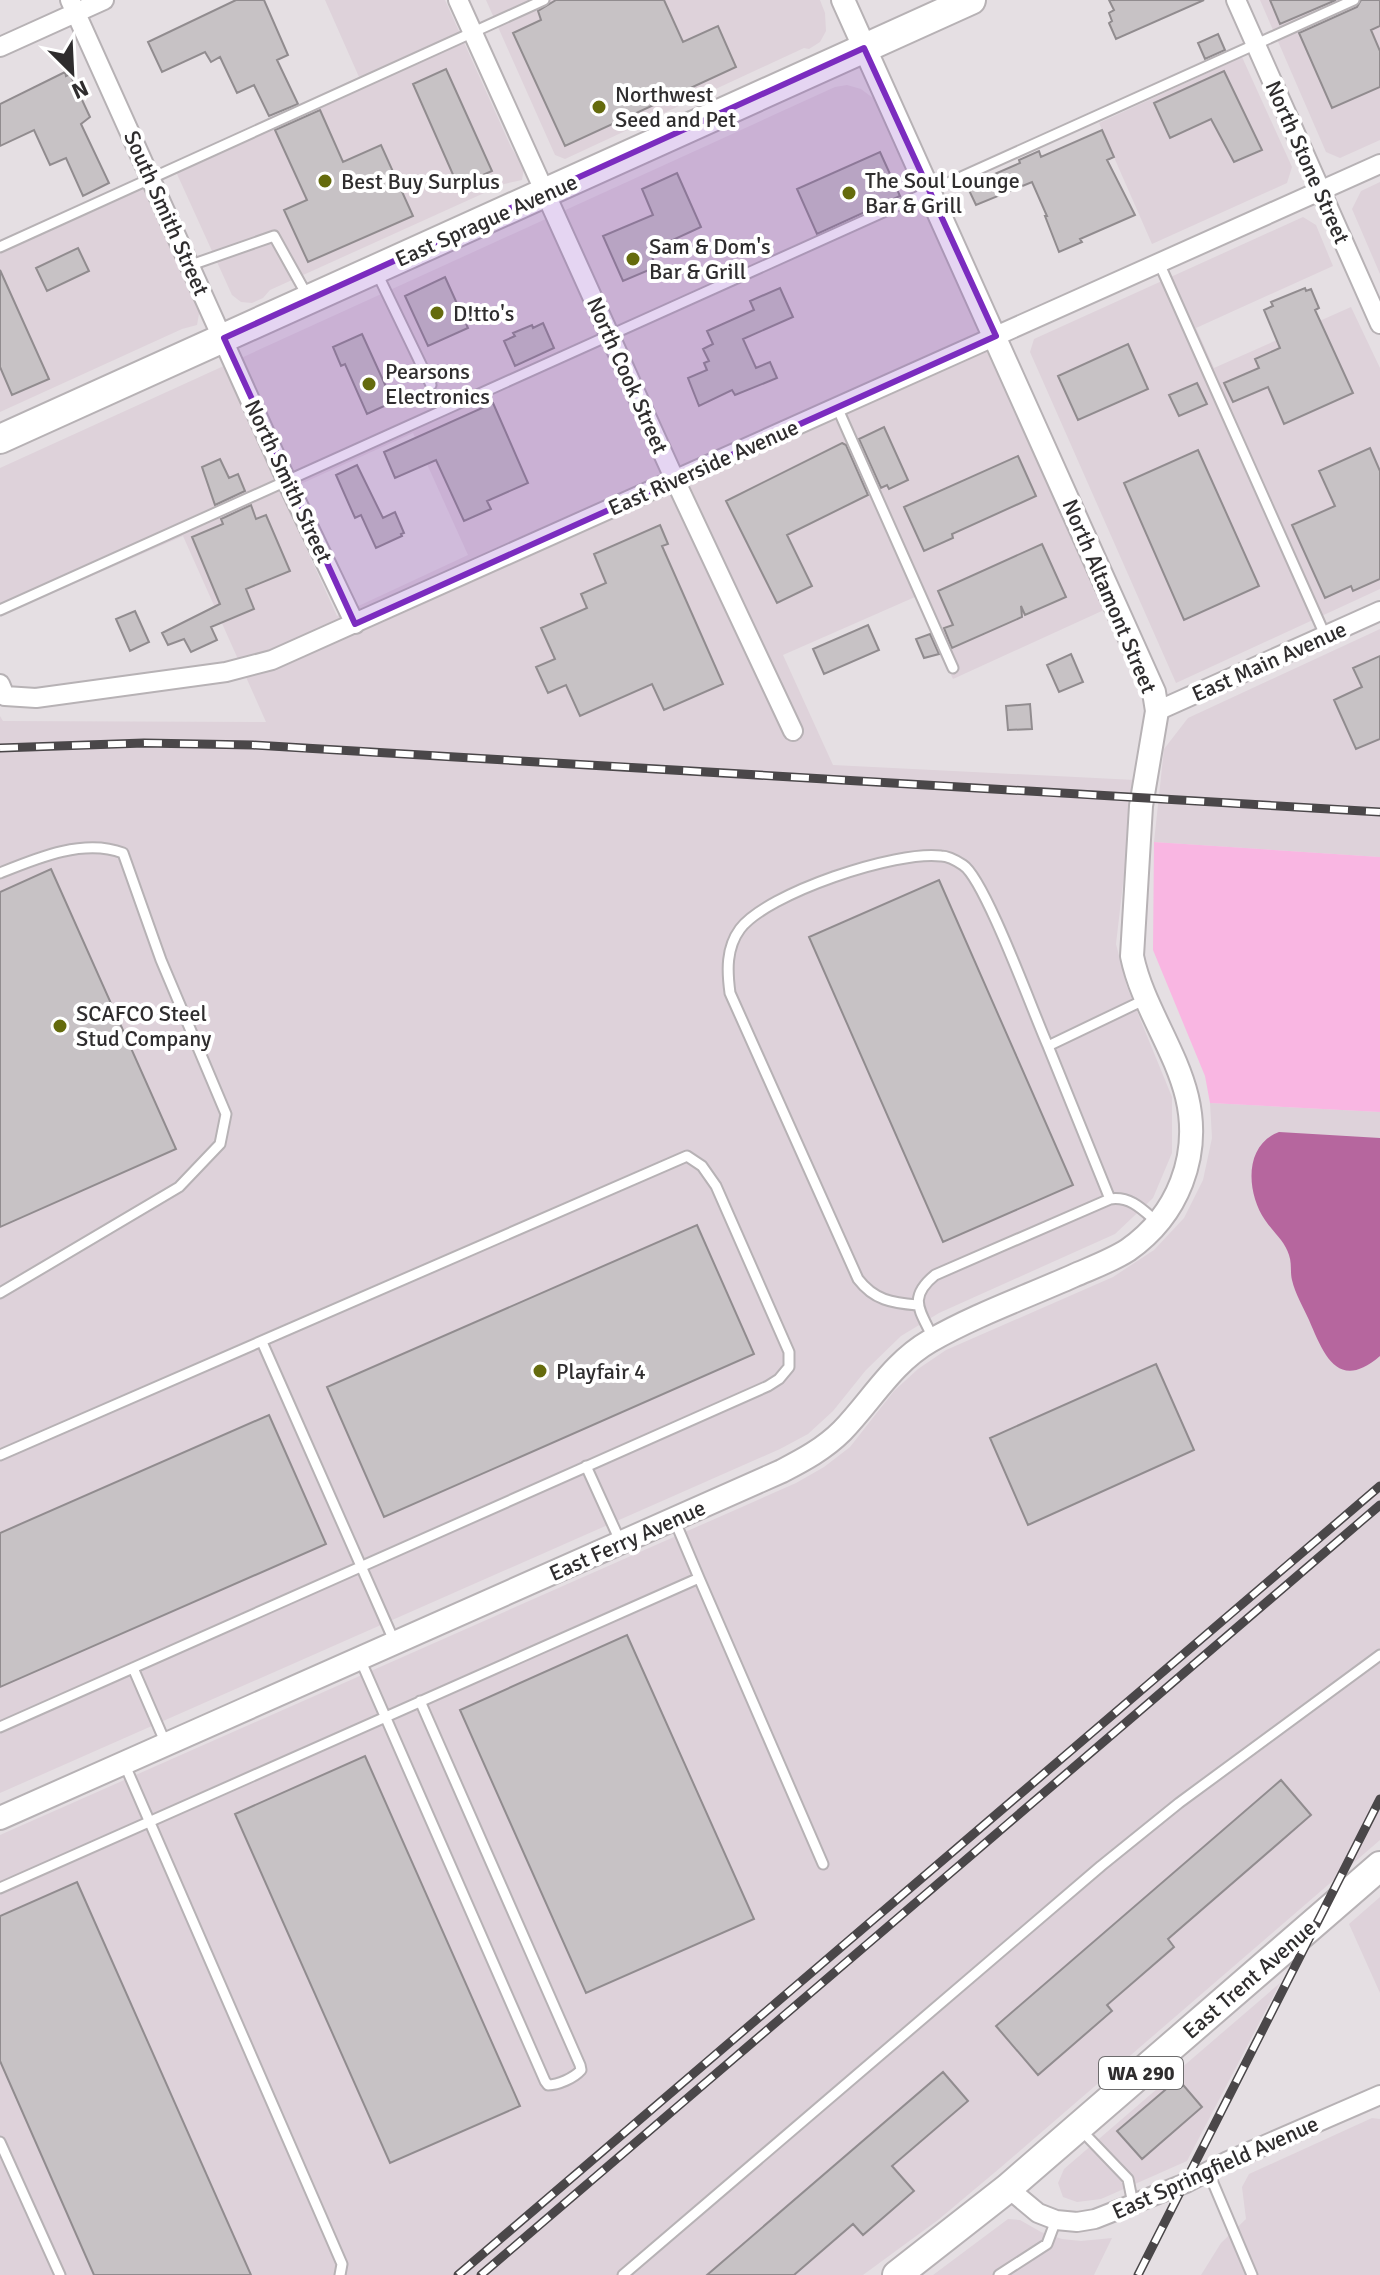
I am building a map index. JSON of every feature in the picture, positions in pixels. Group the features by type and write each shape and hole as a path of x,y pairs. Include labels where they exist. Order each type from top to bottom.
{"main road":[{"name":"East Sprague Avenue","path":"0,439 971,0"},
{"name":"East Trent Avenue","path":"897,2275 1008,2188 1380,1866"}],"street":[{"path":"0,47 73,6 104,0"},
{"name":"North Cook Street","path":"458,0 675,480 793,731"},
{"name":"North Altamont Street","path":"843,0 1154,692 1157,711 1141,806 1132,941 1135,967 1182,1077 1187,1096 1192,1135 1186,1173"},
{"name":"North Stone Street","path":"1236,0 1380,324"},
{"name":"South Smith Street","path":"73,6 224,338"},
{"name":"East Riverside Avenue","path":"3,690 36,698 226,672 272,660 1380,164"},
{"name":"North Smith Street","path":"224,338 287,482 355,624"},
{"name":"East Main Avenue","path":"1157,711 1380,611"},
{"name":"East Ferry Avenue","path":"0,1818 782,1471 824,1447 892,1370 933,1339 1118,1256 1139,1242 1169,1210 1186,1173"},
{"name":"East Springfield Avenue","path":"1056,2220 1077,2222 1095,2219 1380,2095"},
{"path":"1008,2188 1038,2213 1056,2220"}],"lane":[{"path":"0,247 544,0"},
{"path":"0,610 1354,0"},
{"path":"191,265 274,236 309,300"},
{"path":"1160,265 1325,635"},
{"path":"376,270 431,385"},
{"path":"837,407 953,668"},
{"path":"0,873 73,849 113,849 123,853 161,960 226,1114 220,1144 179,1187 0,1293"},
{"path":"917,1305 891,1303 878,1298 867,1291 858,1279 730,993 727,967 740,929 763,908 810,886 889,861 927,855 945,856 966,867 983,892 1110,1199"},
{"path":"1048,1046 1147,999"},
{"path":"0,1455 687,1156 702,1166 716,1186 789,1352 789,1367 768,1386 0,1727"},
{"path":"933,1339 917,1305 918,1294 935,1275 1110,1199 1121,1197 1129,1200 1158,1223"},
{"path":"262,1342 395,1643"},
{"path":"586,1466 621,1543"},
{"path":"674,1519 823,1864"},
{"path":"0,1888 699,1578"},
{"path":"623,2275 1101,1866 1179,1803 1380,1655"},
{"path":"360,1659 545,2081 553,2085 577,2074 581,2070 580,2065 420,1701"},
{"path":"133,1668 166,1744"},
{"path":"124,1763 342,2264 340,2275"},
{"path":"1078,2127 1128,2179 1133,2204"},
{"path":"0,2142 60,2275"},
{"path":"1208,2171 1252,2275"},
{"path":"999,2275 1047,2244 1056,2220"}],"highlighted area":[{"path":"864,48 996,336 355,624 224,338"}],"shaded area":[{"path":"325,0 445,0 511,147 524,168 522,180 504,184 270,290 252,303 241,302 232,295 172,163 359,77"},
{"path":"486,0 820,0 825,13 826,31 820,42 809,49 804,48 565,159 555,155"},
{"path":"1260,0 1380,0 1380,140 1340,158 1326,152"},
{"path":"1242,57 1292,167 1287,183 1152,244 1099,123"},
{"path":"847,85 861,89 873,98 882,111 1104,610 953,679 915,597 783,655 833,765 1135,780 1116,944 1127,987 1172,1097 1172,1153 1153,1198 1115,1234 939,1313 901,1336 866,1370 833,1411 808,1434 780,1449 0,1793 0,716 3,721 266,722 183,536 0,616 0,468 835,87","holes":["413,433 468,555 337,616 281,493"]},
{"path":"142,177 200,308 197,325 182,329 0,412 0,240"},
{"path":"1380,182 1380,274 1352,209 1361,191"},
{"path":"1303,217 1316,225 1333,266 1196,328 1214,368 1351,307 1380,368 1380,589 1176,683 1030,352 1034,339"},
{"path":"1380,629 1380,857 1154,842 1164,749 1188,718"},
{"path":"1154,842 1380,857 1380,1112 1210,1103 1205,1076 1153,950"},
{"path":"1210,1103 1380,1112 1380,1840 1000,2168 938,2220 863,2275 0,2275 0,1835 796,1483 824,1467 850,1447 894,1391 918,1369 946,1350 1113,1277 1154,1250 1184,1218 1203,1180 1212,1138"},
{"path":"1279,1132 1380,1138 1380,1356 1366,1366 1343,1370 1327,1356 1295,1290 1287,1250 1265,1220 1254,1196 1254,1158 1259,1147"},
{"path":"1380,1897 1380,1993 1349,1924"},
{"path":"1280,1983 1187,2161 1101,2199 1077,2202 1063,2197 1058,2183 1064,2169"},
{"path":"1372,2118 1380,2119 1380,2275 1201,2275 1221,2243 1246,2219 1242,2187 1249,2174"},
{"path":"1008,2219 1020,2220 1062,2239 1112,2238 1094,2275 933,2275"}],"building":[{"path":"236,0 264,0 288,55 277,60 298,104 269,116 254,85 237,93 220,57 211,62 205,52 162,72 148,42"},
{"name":"Northwest Seed and Pet","path":"556,0 664,0 683,42 718,26 736,67 565,146 513,33 541,20 538,11"},
{"path":"1109,0 1204,0 1116,39 1109,23 1112,21 1109,13 1114,10"},
{"path":"1270,0 1336,0 1280,24"},
{"path":"1361,0 1380,0 1380,26 1371,30 1380,51 1380,87 1332,108 1299,33 1357,7"},
{"path":"1218,34 1225,50 1205,59 1198,43"},
{"path":"446,69 492,171 458,186 413,84"},
{"path":"1224,71 1262,150 1234,162 1211,119 1170,138 1154,103"},
{"path":"65,72 66,76 70,74 90,117 81,124 109,183 83,196 66,158 50,165 34,130 0,146 0,104"},
{"name":"Best Buy Surplus","path":"320,110 343,162 381,145 413,216 308,262 284,210 307,200 275,130"},
{"path":"1102,130 1114,157 1107,160 1135,215 1080,239 1082,242 1059,252 1032,182 976,205 967,186 1020,163 1019,160 1039,151 1041,157"},
{"name":"The Soul Lounge Bar & Grill","path":"880,152 900,196 817,234 797,189"},
{"path":"677,173 701,227 653,249 650,252 656,267 623,281 603,236 653,215 642,189"},
{"path":"78,248 89,271 47,291 36,268"},
{"path":"0,270 49,379 12,395 0,367"},
{"name":"D!tto's","path":"445,277 468,328 428,346 405,296"},
{"path":"780,288 793,317 743,339 756,368 770,362 777,378 735,395 732,390 699,406 688,378 707,370 704,363 709,361 703,349 713,344 707,331 754,310 750,301"},
{"path":"1305,288 1306,291 1311,289 1319,308 1315,310 1353,393 1284,424 1268,387 1233,402 1224,383 1259,368 1255,359 1280,348 1264,310 1273,306 1271,302"},
{"path":"543,323 554,348 515,366 504,341 515,336 513,333"},
{"name":"Pearsons Electronics","path":"362,334 393,402 367,414 345,364 341,366 333,347"},
{"path":"1128,344 1148,389 1078,420 1058,376"},
{"path":"1197,383 1207,404 1179,416 1169,395"},
{"path":"493,403 528,483 487,501 491,509 464,521 436,460 395,478 384,452"},
{"path":"884,427 908,480 889,489 887,485 881,488 859,439"},
{"path":"842,443 846,445 868,495 787,535 812,586 777,603 726,501"},
{"path":"1370,448 1380,471 1380,579 1353,591 1351,586 1325,598 1292,525 1335,506 1319,471"},
{"path":"1198,450 1259,586 1184,620 1124,483"},
{"path":"1018,456 1036,496 952,534 953,538 924,551 904,507"},
{"path":"220,459 229,478 238,474 245,491 215,505 202,467"},
{"path":"357,465 383,518 395,512 404,533 376,548 361,515 355,518 336,475"},
{"path":"251,505 256,519 266,515 290,571 246,589 254,609 211,627 217,640 191,652 184,639 168,645 162,633 220,604 192,537 223,524 221,519"},
{"path":"660,525 668,544 662,546 723,684 664,710 652,684 580,716 566,685 548,693 536,667 555,659 541,628 587,608 581,594 606,583 594,554"},
{"path":"1042,544 1066,597 1025,615 1021,606 1022,617 952,648 944,628 953,625 938,591"},
{"path":"135,611 149,642 130,651 116,619"},
{"path":"868,625 879,650 824,674 813,649"},
{"path":"930,634 939,654 924,658 916,639"},
{"path":"1071,654 1083,682 1059,692 1047,665"},
{"path":"1380,656 1380,739 1356,749 1334,700 1362,687 1353,668"},
{"path":"1030,704 1032,729 1008,730 1006,706"},
{"name":"SCAFCO Steel Stud Company","path":"51,869 176,1149 0,1227 0,892"},
{"path":"939,880 1073,1185 943,1242 809,937"},
{"name":"Playfair 4","path":"697,1225 754,1354 384,1517 327,1387"},
{"path":"1156,1364 1194,1450 1028,1525 990,1438"},
{"path":"269,1415 326,1544 0,1687 0,1533"},
{"path":"627,1635 754,1919 586,1993 460,1710"},
{"path":"365,1756 520,2106 390,2163 235,1814"},
{"path":"1281,1780 1311,1815 1168,1939 1174,1947 1107,2005 1112,2011 1038,2075 996,2026"},
{"path":"77,1882 251,2275 94,2275 0,2061 0,1916"},
{"path":"943,2072 968,2101 892,2166 914,2191 863,2235 853,2224 794,2275 707,2275"},
{"path":"1178,2079 1202,2107 1142,2159 1117,2131"}],"railway":[{"path":"0,748 144,743 253,745 1380,812"},
{"path":"458,2275 1380,1486"},
{"path":"481,2275 1380,1505"},
{"path":"1138,2275 1380,1799"}],"place":[{"name":"Northwest Seed and Pet","path":"599,107"},
{"name":"Best Buy Surplus","path":"325,181"},
{"name":"The Soul Lounge Bar & Grill","path":"849,193"},
{"name":"Sam & Dom's Bar & Grill","path":"633,259"},
{"name":"D!tto's","path":"437,313"},
{"name":"Pearsons Electronics","path":"369,384"},
{"name":"SCAFCO Steel Stud Company","path":"60,1026"},
{"name":"Playfair 4","path":"540,1371"}]}
